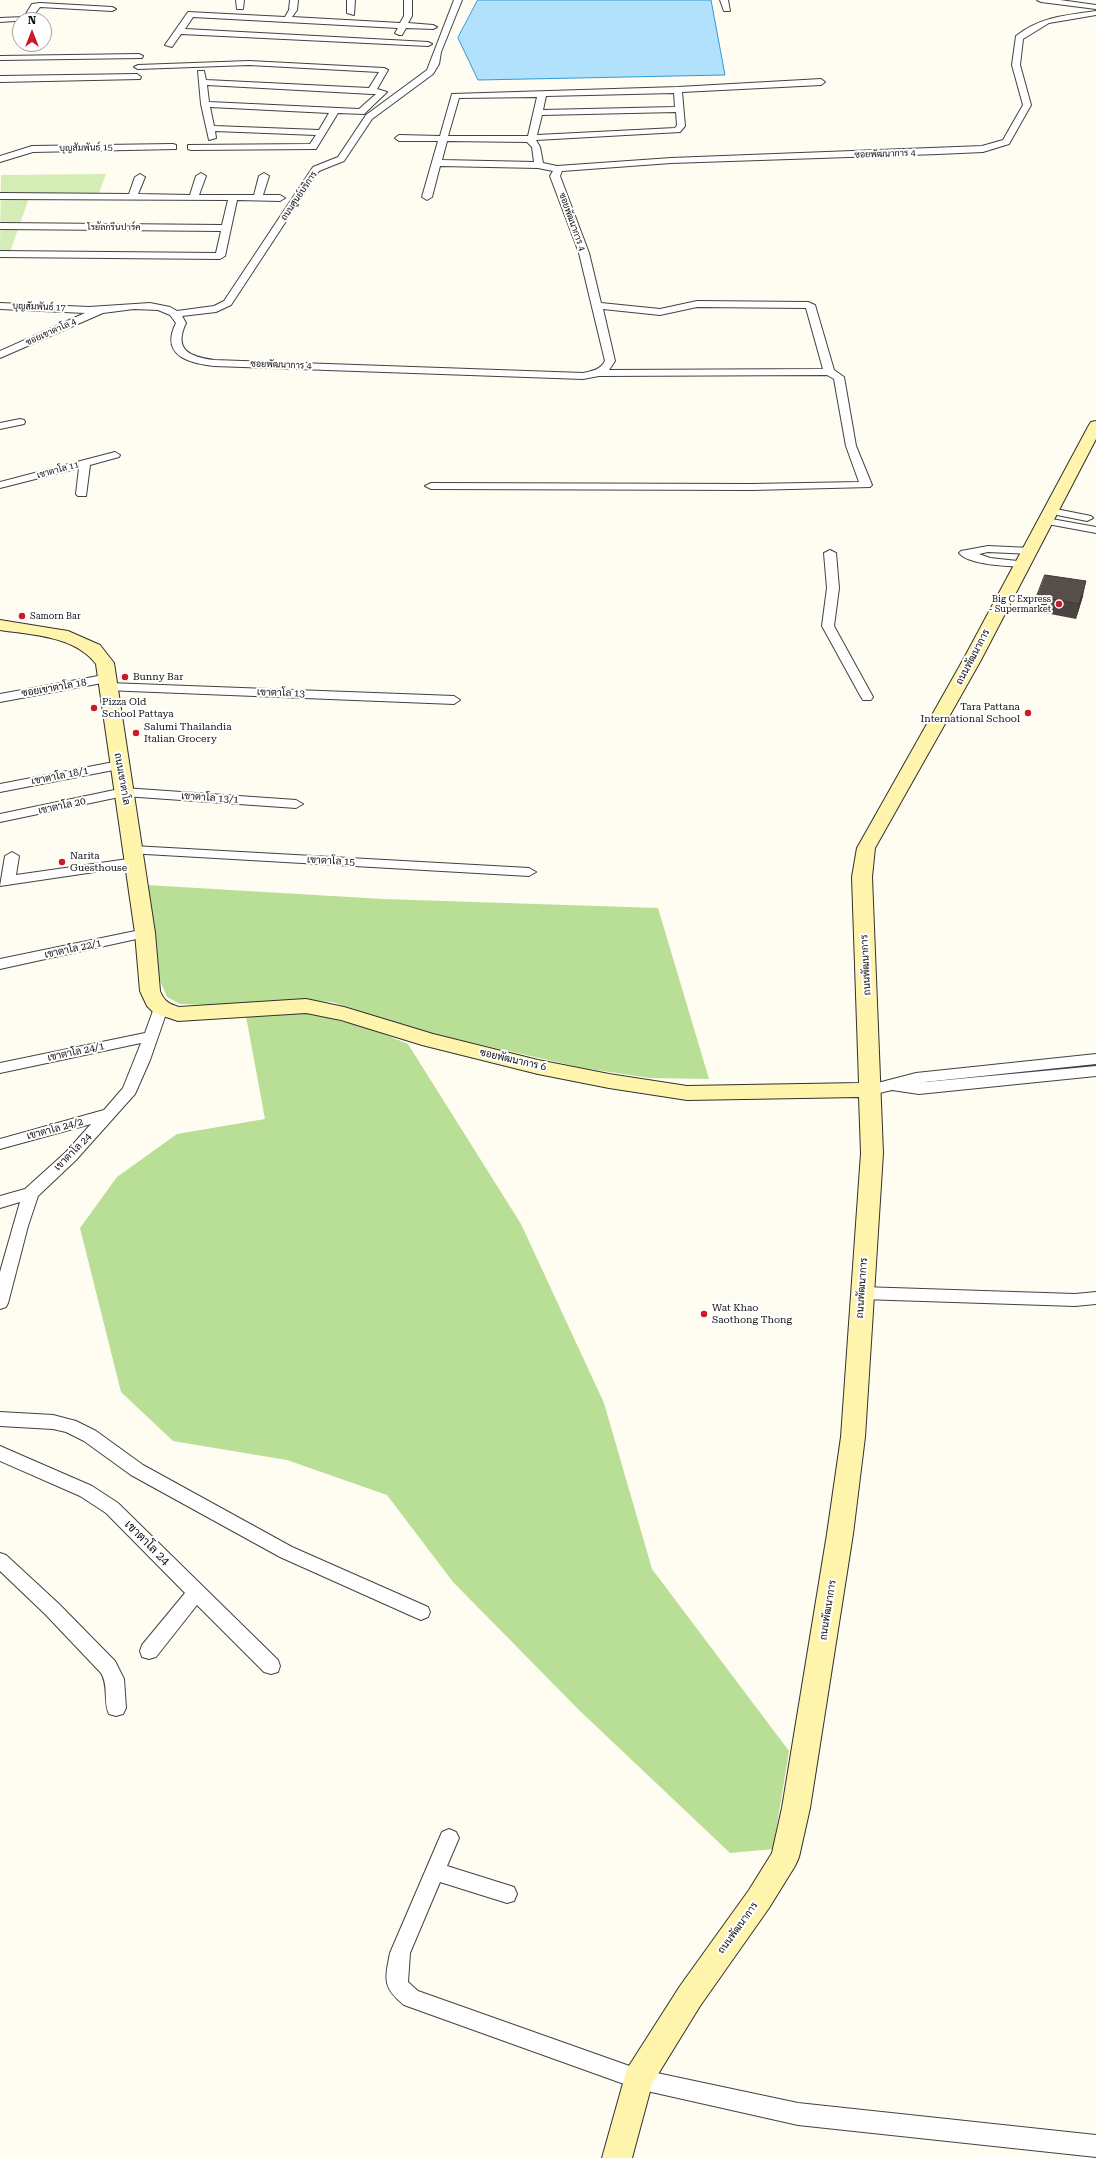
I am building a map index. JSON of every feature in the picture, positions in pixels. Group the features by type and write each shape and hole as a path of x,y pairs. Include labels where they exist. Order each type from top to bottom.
{"street":[{"path":"287,20 293,10 294,0"},
{"path":"351,0 351,13"},
{"path":"393,42 408,16 408,0"},
{"name":"ถนนศูนย์บริการ","path":"176,314 216,309 228,303 316,169 341,159 369,117 430,72 435,64 437,52 458,0"},
{"path":"724,0 727,9"},
{"path":"1041,0 1075,2 1096,6"},
{"path":"0,20 27,19 33,8 40,5 112,9"},
{"name":"ซอยพัฒนาการ 4","path":"176,314 181,323 176,337 179,350 191,359 214,363 583,376 600,373 606,369 610,361 584,253 555,176 558,170 569,167 667,160 949,151 997,146 1006,142 1027,105 1016,65 1019,38 1031,27 1044,20 1096,13"},
{"path":"169,45 191,14 433,27"},
{"path":"179,31 428,44"},
{"path":"0,58 37,68 58,68 137,81 140,53 58,68 37,68 0,79"},
{"path":"138,67 200,64 243,75 310,79 383,92 361,112 205,104"},
{"path":"200,64 205,104 215,146"},
{"path":"203,82 243,75 310,79 384,70 372,91"},
{"path":"229,105 243,75"},
{"path":"298,109 310,79"},
{"path":"427,197 455,96 458,95 678,90 821,82"},
{"path":"399,138 532,139 677,130 681,126 678,90"},
{"path":"539,165 536,147 532,139 542,94"},
{"path":"243,146 265,107"},
{"path":"538,113 679,110"},
{"path":"191,146 313,147 335,111"},
{"path":"210,128 321,133"},
{"name":"บุญสัมพันธ์ 15","path":"0,159 32,149 173,148"},
{"path":"436,163 539,165 558,170"},
{"path":"194,197 201,176"},
{"path":"258,198 264,176"},
{"path":"132,197 140,177"},
{"path":"0,196 280,198"},
{"path":"0,254 220,256 233,198"},
{"name":"โรยัลกรีนปาร์ค","path":"0,226 227,228"},
{"path":"597,306 660,312 697,304 810,306 829,372"},
{"name":"บุญสัมพันธ์ 17","path":"0,306 101,310"},
{"path":"101,310 121,306 150,306 176,314"},
{"name":"ซอยเขาตาโล 4","path":"0,355 101,310"},
{"path":"431,486 752,487 866,485 851,446 838,377 829,372 777,373 722,371 600,373"},
{"path":"0,426 20,422"},
{"name":"ถนนพัฒนาการ","path":"617,2158 638,2079 690,1996 759,1899 785,1857 796,1808 840,1534 853,1437 872,1153 883,1088 862,877 866,848 969,666 1096,425"},
{"name":"เขาตาโล 11","path":"0,485 115,455"},
{"path":"82,494 85,462"},
{"path":"1048,516 1096,520"},
{"path":"1048,516 1096,530"},
{"path":"830,553 833,588 828,626 867,697"},
{"name":"ถนนเขาตาโล","path":"0,625 62,635 82,642 94,648 105,663 145,933 150,991 154,1001 161,1008"},
{"name":"ซอยเขาตาโล 18","path":"0,698 109,682"},
{"name":"เขาตาโล 13","path":"109,682 454,700"},
{"name":"เขาตาโล 18/1","path":"0,788 119,765"},
{"name":"เขาตาโล 13/1","path":"124,792 296,804"},
{"name":"เขาตาโล 20","path":"0,818 124,792"},
{"path":"4,881 12,856"},
{"name":"เขาตาโล 15","path":"4,881 134,856 529,872"},
{"name":"เขาตาโล 22/1","path":"0,964 145,933"},
{"name":"ซอยพัฒนาการ 6","path":"161,1008 178,1014 306,1006 344,1014 429,1040 538,1067 609,1081 687,1093 883,1088"},
{"name":"เขาตาโล 24","path":"0,1303 20,1226 31,1193 71,1156 130,1090 152,1036 161,1008"},
{"name":"เขาตาโล 24/1","path":"0,1068 152,1036"},
{"path":"883,1088 916,1078 1096,1059"},
{"path":"883,1088 919,1089 1096,1071"},
{"name":"เขาตาโล 24/2","path":"0,1144 110,1113"},
{"path":"0,1202 31,1193"},
{"path":"862,1292 1075,1300 1096,1298"},
{"path":"0,1419 53,1422 70,1426 90,1436 137,1470 286,1552 420,1612"},
{"name":"เขาตาโล 24","path":"0,1453 86,1491 112,1508 271,1666"},
{"path":"0,1560 57,1614 108,1667 115,1680 116,1708"},
{"path":"149,1651 197,1592"},
{"path":"449,1838 400,1953 397,1972 398,1988 411,1998 638,2079 798,2114 1096,2146"},
{"path":"435,1871 507,1894"}],"green space":[{"path":"106,174 98,196 30,195 10,252 0,252 1,175"},
{"path":"146,885 383,899 658,908 709,1079 650,1078 583,1068 425,1032 332,1002 292,1000 207,1005 180,1004 167,997 158,976"},
{"path":"308,1013 369,1028 408,1044 521,1224 604,1403 652,1569 789,1751 773,1849 730,1853 579,1710 453,1582 387,1495 287,1460 173,1441 121,1392 80,1228 117,1177 177,1134 265,1119 246,1016"}],"water":[{"path":"478,0 711,0 725,75 478,80 458,38"}],"building":[{"path":"1045,575 1086,581 1079,604 1037,596"}],"place":[{"name":"Big C Express - Supermarket","path":"1059,604"},
{"name":"Samorn Bar","path":"22,616"},
{"name":"Bunny Bar","path":"125,677"},
{"name":"Pizza Old School Pattaya","path":"94,708"},
{"name":"Tara Pattana International School","path":"1028,713"},
{"name":"Salumi Thailandia Italian Grocery","path":"136,733"},
{"name":"Narita Guesthouse","path":"62,862"},
{"name":"Wat Khao Saothong Thong","path":"704,1314"}]}
